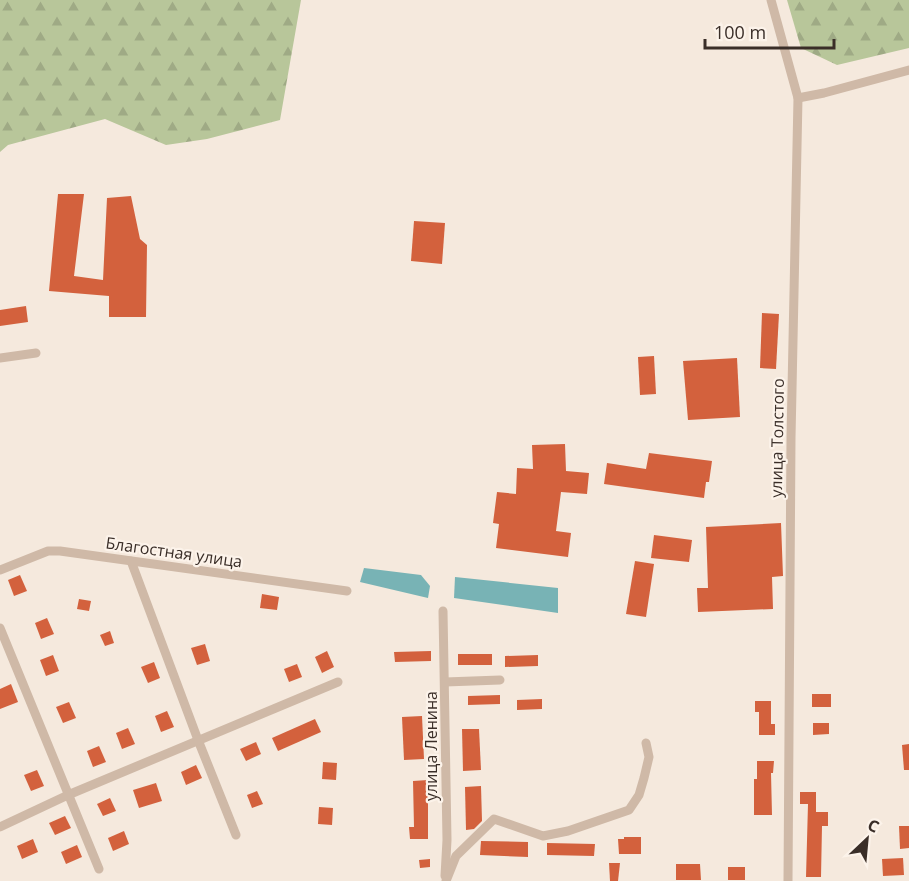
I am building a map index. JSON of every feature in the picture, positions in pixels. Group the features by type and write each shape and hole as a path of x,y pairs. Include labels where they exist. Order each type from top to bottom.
{"street":[{"name":"улица Толстого","path":"771,0 798,98 792,426 788,881"},
{"path":"798,98 909,70"},
{"path":"0,358 36,353"},
{"name":"Благостная улица","path":"0,570 48,551 60,551 347,591"},
{"path":"131,561 236,835"},
{"name":"улица Ленина","path":"443,611 446,881"},
{"path":"0,628 99,868"},
{"path":"445,682 500,680"},
{"path":"0,827 68,795 338,682"},
{"path":"446,881 456,856 494,819 543,836 568,831 629,810 639,795 644,778 649,757 646,743"}],"green space":[{"path":"0,0 301,0 280,120 207,139 166,145 105,119 8,145 0,152"},
{"path":"787,0 909,0 909,48 837,65 801,48"}],"water":[{"path":"364,568 421,575 430,586 428,598 360,582"},
{"path":"455,577 558,588 558,613 454,598"}],"building":[{"path":"58,194 84,194 74,276 103,280 107,198 131,196 140,239 147,245 146,317 109,317 109,296 49,291"},
{"path":"414,221 445,223 442,264 411,261"},
{"path":"26,306 28,322 0,326 0,310"},
{"path":"762,313 779,314 776,369 760,368"},
{"path":"654,356 656,394 640,395 638,357"},
{"path":"737,358 740,417 688,420 683,361"},
{"path":"565,444 566,471 589,473 587,494 561,492 556,531 571,533 568,557 496,548 499,524 493,523 497,492 516,494 517,468 533,469 532,445"},
{"path":"649,453 712,461 704,498 604,484 607,463 646,469"},
{"path":"781,523 783,576 772,577 773,609 698,612 697,588 708,588 706,527"},
{"path":"654,535 692,540 689,562 651,558"},
{"path":"635,561 654,564 646,617 626,614"},
{"path":"20,575 27,591 14,596 8,580"},
{"path":"262,594 279,597 277,610 260,608"},
{"path":"79,599 91,601 89,611 77,609"},
{"path":"47,618 54,634 41,639 35,623"},
{"path":"110,631 114,643 105,646 100,635"},
{"path":"205,644 210,661 197,665 191,648"},
{"path":"327,651 334,667 322,673 315,657"},
{"path":"431,651 431,661 395,662 394,652"},
{"path":"458,654 492,654 492,665 458,665"},
{"path":"53,655 59,671 46,676 40,660"},
{"path":"538,655 538,666 505,667 505,656"},
{"path":"154,662 160,678 148,683 141,667"},
{"path":"297,664 302,677 289,682 284,669"},
{"path":"11,684 18,702 0,709 0,689"},
{"path":"812,694 831,694 831,707 812,707"},
{"path":"500,695 500,704 468,705 468,696"},
{"path":"542,699 542,709 517,710 517,700"},
{"path":"755,701 771,701 771,724 775,724 775,735 759,735 759,712 755,712"},
{"path":"69,702 76,718 63,723 56,707"},
{"path":"167,711 174,727 161,732 155,716"},
{"path":"422,716 424,759 404,760 402,717"},
{"path":"315,719 321,732 278,751 272,738"},
{"path":"813,723 829,723 829,734 813,735"},
{"path":"128,728 135,744 122,749 116,733"},
{"path":"462,729 479,729 481,770 463,771"},
{"path":"256,742 261,754 246,761 240,749"},
{"path":"909,744 909,770 904,770 902,745"},
{"path":"99,746 106,762 93,767 87,751"},
{"path":"757,761 774,761 773,773 771,773 772,815 754,815 754,779 757,779"},
{"path":"323,762 337,763 336,780 322,779"},
{"path":"196,765 202,778 186,785 181,772"},
{"path":"37,770 44,786 31,791 24,775"},
{"path":"428,780 428,839 410,839 409,827 414,827 413,781"},
{"path":"156,783 162,801 139,808 133,790"},
{"path":"481,786 482,821 474,829 466,830 465,787"},
{"path":"257,791 263,804 252,808 247,795"},
{"path":"800,792 816,792 816,812 828,812 828,826 822,826 821,877 806,877 808,804 800,804"},
{"path":"110,798 116,811 103,816 97,804"},
{"path":"319,807 333,808 332,825 318,824"},
{"path":"65,816 71,828 55,835 49,823"},
{"path":"899,826 909,826 909,848 900,849"},
{"path":"124,831 129,844 113,851 108,838"},
{"path":"624,837 641,837 641,854 619,854 618,839 624,839"},
{"path":"33,839 38,852 22,859 17,846"},
{"path":"481,841 528,842 528,857 480,855"},
{"path":"547,843 595,844 594,856 547,855"},
{"path":"77,845 82,857 66,864 61,852"},
{"path":"903,858 904,875 883,876 882,859"},
{"path":"430,859 430,867 420,868 419,860"},
{"path":"609,863 620,863 618,881 610,881"},
{"path":"676,864 700,864 701,880 676,880"},
{"path":"728,867 745,867 745,880 728,880"}]}
